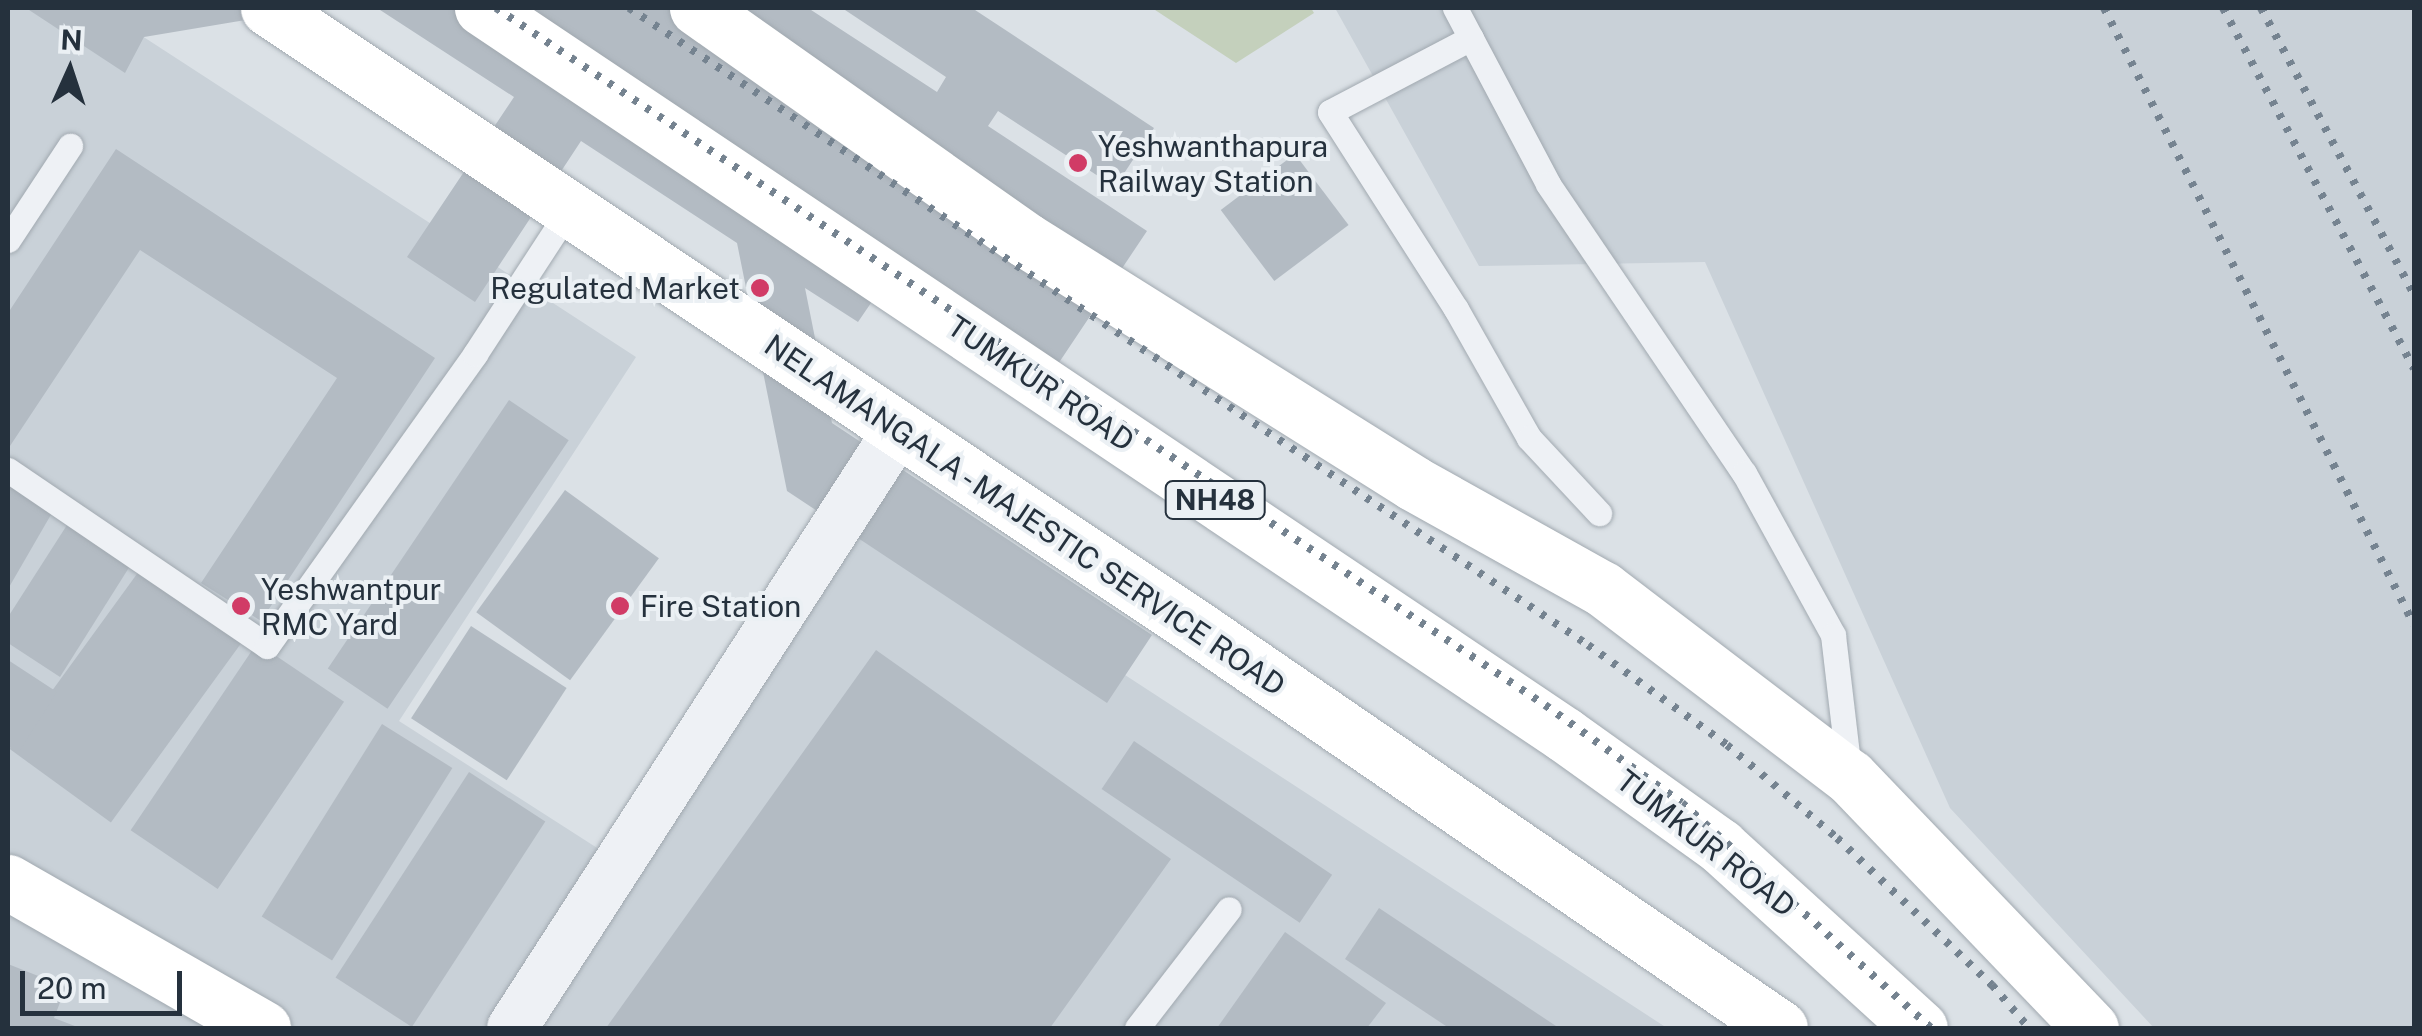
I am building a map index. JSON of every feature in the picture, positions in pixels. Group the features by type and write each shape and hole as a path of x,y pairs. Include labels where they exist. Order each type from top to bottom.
{"main road":[{"name":"NELAMANGALA - MAJESTIC SERVICE ROAD","path":"268,8 568,213 899,429 1745,1017"},
{"name":"TUMKUR ROAD","path":"482,8 1581,746 1720,846 1920,1028"},
{"path":"698,8 1026,240 1413,483 1603,589 1850,777 2091,1028"},
{"path":"8,882 264,1028"}],"street":[{"path":"512,1028 899,429"}],"lane":[{"path":"1455,8 1548,184 1744,473 1833,635 1850,777"},
{"path":"1472,38 1330,112 1456,309 1529,438 1599,513"},
{"path":"8,240 70,146"},
{"path":"8,470 267,646 476,354 568,213"},
{"path":"1137,1028 1230,909"}],"shaded area":[{"name":"Yeshwantpur RMC Yard","path":"8,8 99,8 636,357 399,721 605,853 841,490 1667,1028 8,1028"},
{"path":"1335,8 2414,8 2414,1028 2154,1028 1950,808 1705,262 1479,266"}],"green space":[{"path":"1152,8 1311,8 1314,13 1236,63"}],"building":[{"path":"26,8 305,10 144,37 125,73"},
{"path":"377,8 808,8 937,92 946,77 842,8 972,8 1154,128 1115,187 998,111 988,126 1147,231 1048,379 890,275 858,322 805,288 832,423 1152,635 1107,703 787,491 737,243 581,141 475,302 407,257 514,97"},
{"path":"116,149 435,358 261,621 201,583 337,378 140,250 8,449 8,313"},
{"path":"1295,154 1349,225 1274,281 1221,210"},
{"path":"509,400 569,440 388,709 328,669"},
{"path":"8,477 56,506 8,589"},
{"path":"565,490 659,558 570,680 476,612"},
{"path":"67,525 130,566 60,677 8,643 8,617"},
{"path":"142,567 243,640 111,823 10,749"},
{"path":"471,626 567,688 507,780 411,718"},
{"path":"257,643 344,702 218,889 131,830"},
{"path":"876,650 1171,859 1050,1028 606,1028"},
{"path":"8,660 57,692 18,753 8,746"},
{"path":"382,724 452,768 332,960 262,917"},
{"path":"1134,741 1332,875 1300,923 1102,789"},
{"path":"469,772 545,822 412,1027 336,977"},
{"path":"1379,908 1559,1028 1449,1028 1345,959"},
{"path":"1285,932 1386,1003 1367,1028 1217,1028"},
{"path":"8,964 66,987 54,1018 80,1028 8,1028"}],"railway":[{"path":"496,8 1545,705 1682,803 1931,1028"},
{"path":"629,8 1588,645 1727,745 1837,838 1992,985 2029,1028"},
{"path":"2104,8 2414,625"},
{"path":"2223,8 2414,369"},
{"path":"2261,8 2414,294"}],"place":[{"name":"Yeshwanthapura Railway Station","path":"1078,163"},
{"name":"Regulated Market","path":"760,288"},
{"name":"Yeshwantpur RMC Yard","path":"241,606"},
{"name":"Fire Station","path":"620,606"}]}
